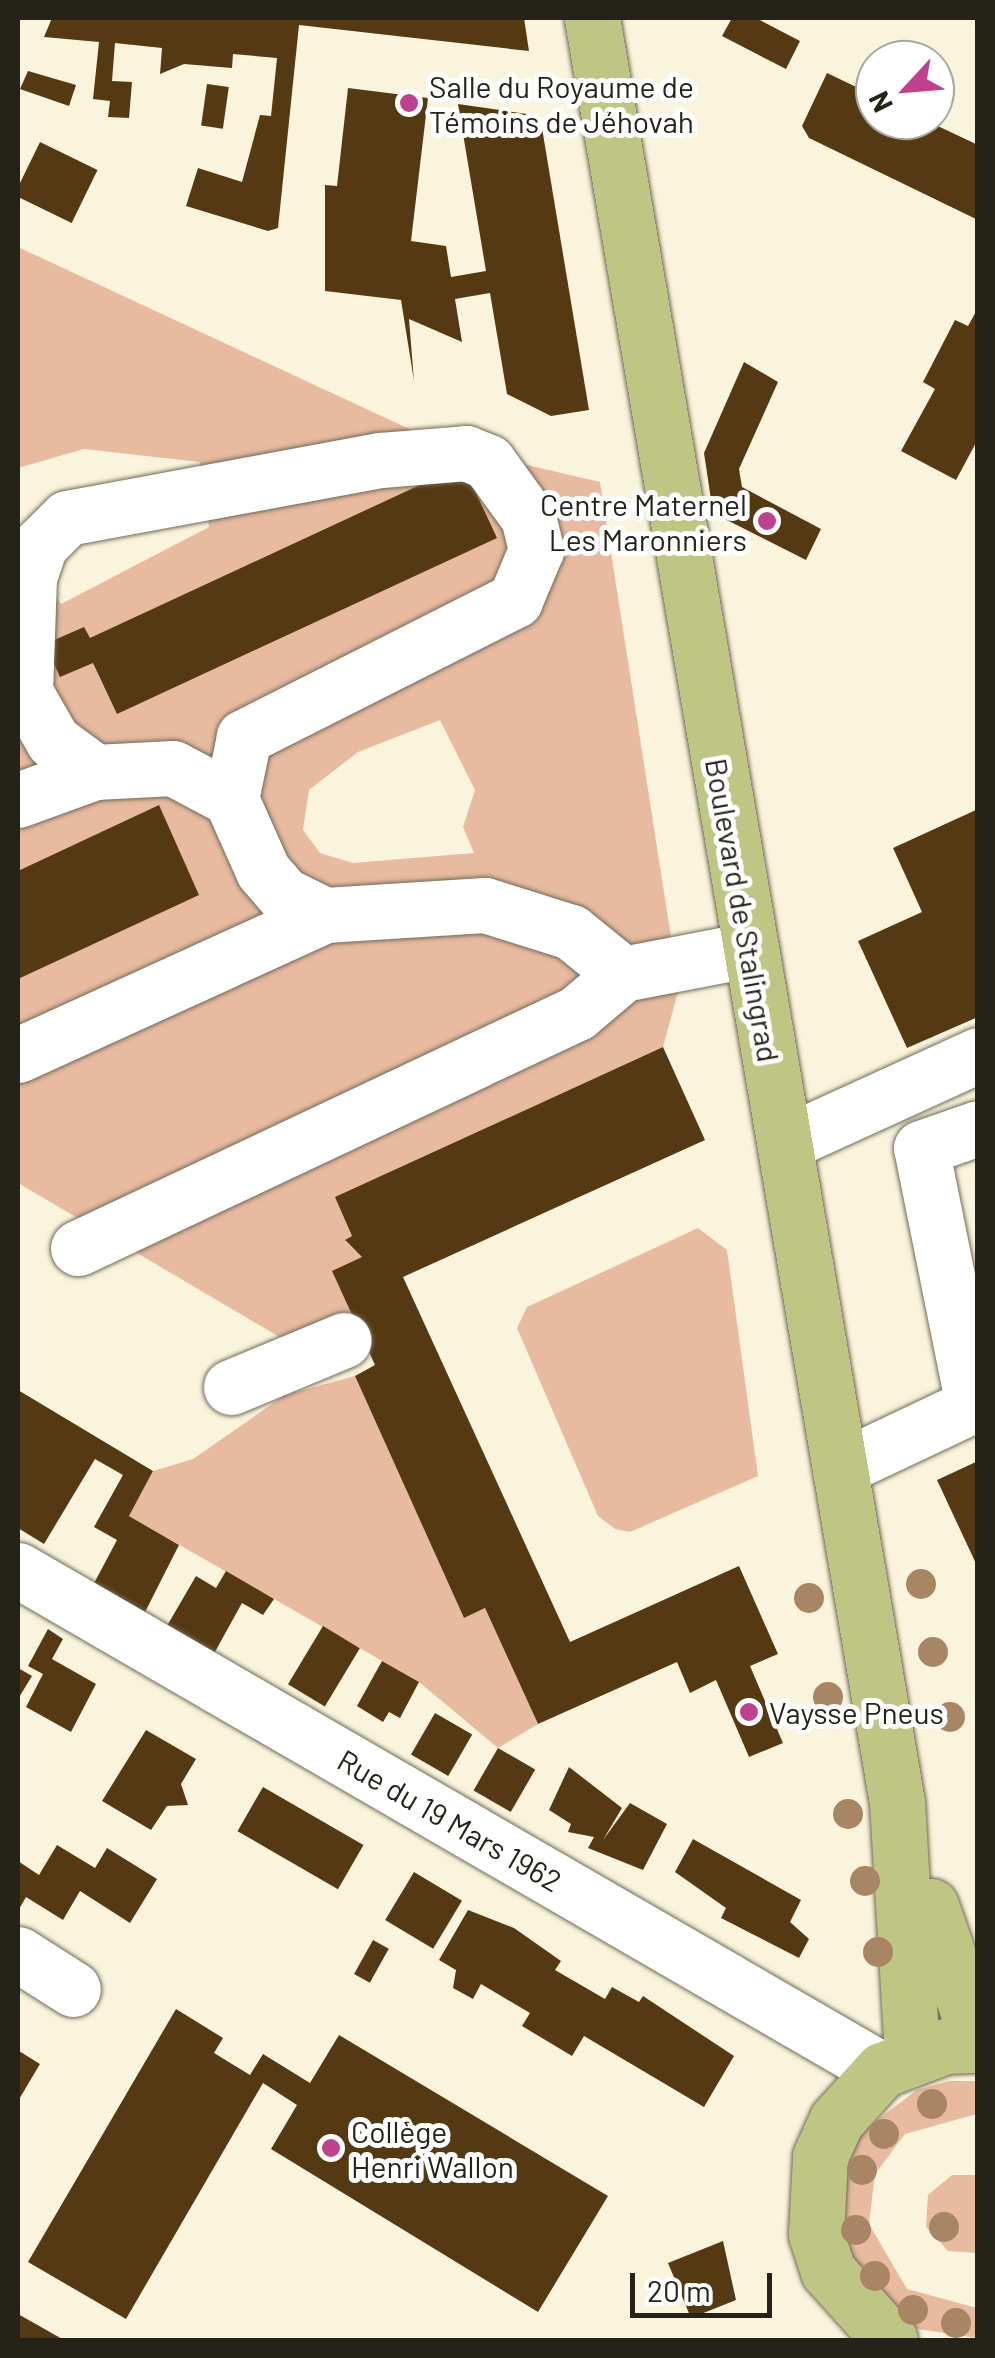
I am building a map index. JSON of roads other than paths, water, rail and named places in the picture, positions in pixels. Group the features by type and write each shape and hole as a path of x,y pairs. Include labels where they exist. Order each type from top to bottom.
{"main road":[{"name":"Boulevard de Stalingrad","path":"592,18 748,950 785,1143 897,1802 914,1974 897,2063"},
{"name":"Boulevard de Stalingrad","path":"897,1802 978,2043"},
{"path":"881,2338 828,2271 814,2194 836,2121 897,2063 978,2043"}],"street":[{"path":"18,800 95,772 174,768 244,737 515,600 536,550 528,517 488,462 466,454 381,460 67,518 40,545 29,578 22,702 53,741 95,772"},
{"path":"244,737 231,799 262,871 284,895 325,915"},
{"path":"174,768 231,799"},
{"path":"18,1054 325,915 485,905 572,932 623,974"},
{"path":"78,1248 576,1013 623,974 748,950"},
{"path":"785,1143 978,1055"},
{"path":"840,1468 975,1404 967,1325 921,1148 978,1128"},
{"path":"231,1387 344,1340"},
{"name":"Rue du 19 Mars 1962","path":"18,1570 897,2063"},
{"path":"18,1954 73,1989"}],"place":[{"name":"Salle du Royaume de Témoins de Jéhovah","path":"409,103"},
{"name":"Centre Maternel Les Maronniers","path":"767,521"},
{"name":"Vaysse Pneus","path":"749,1712"},
{"name":"Collège Henri Wallon","path":"331,2148"}]}
